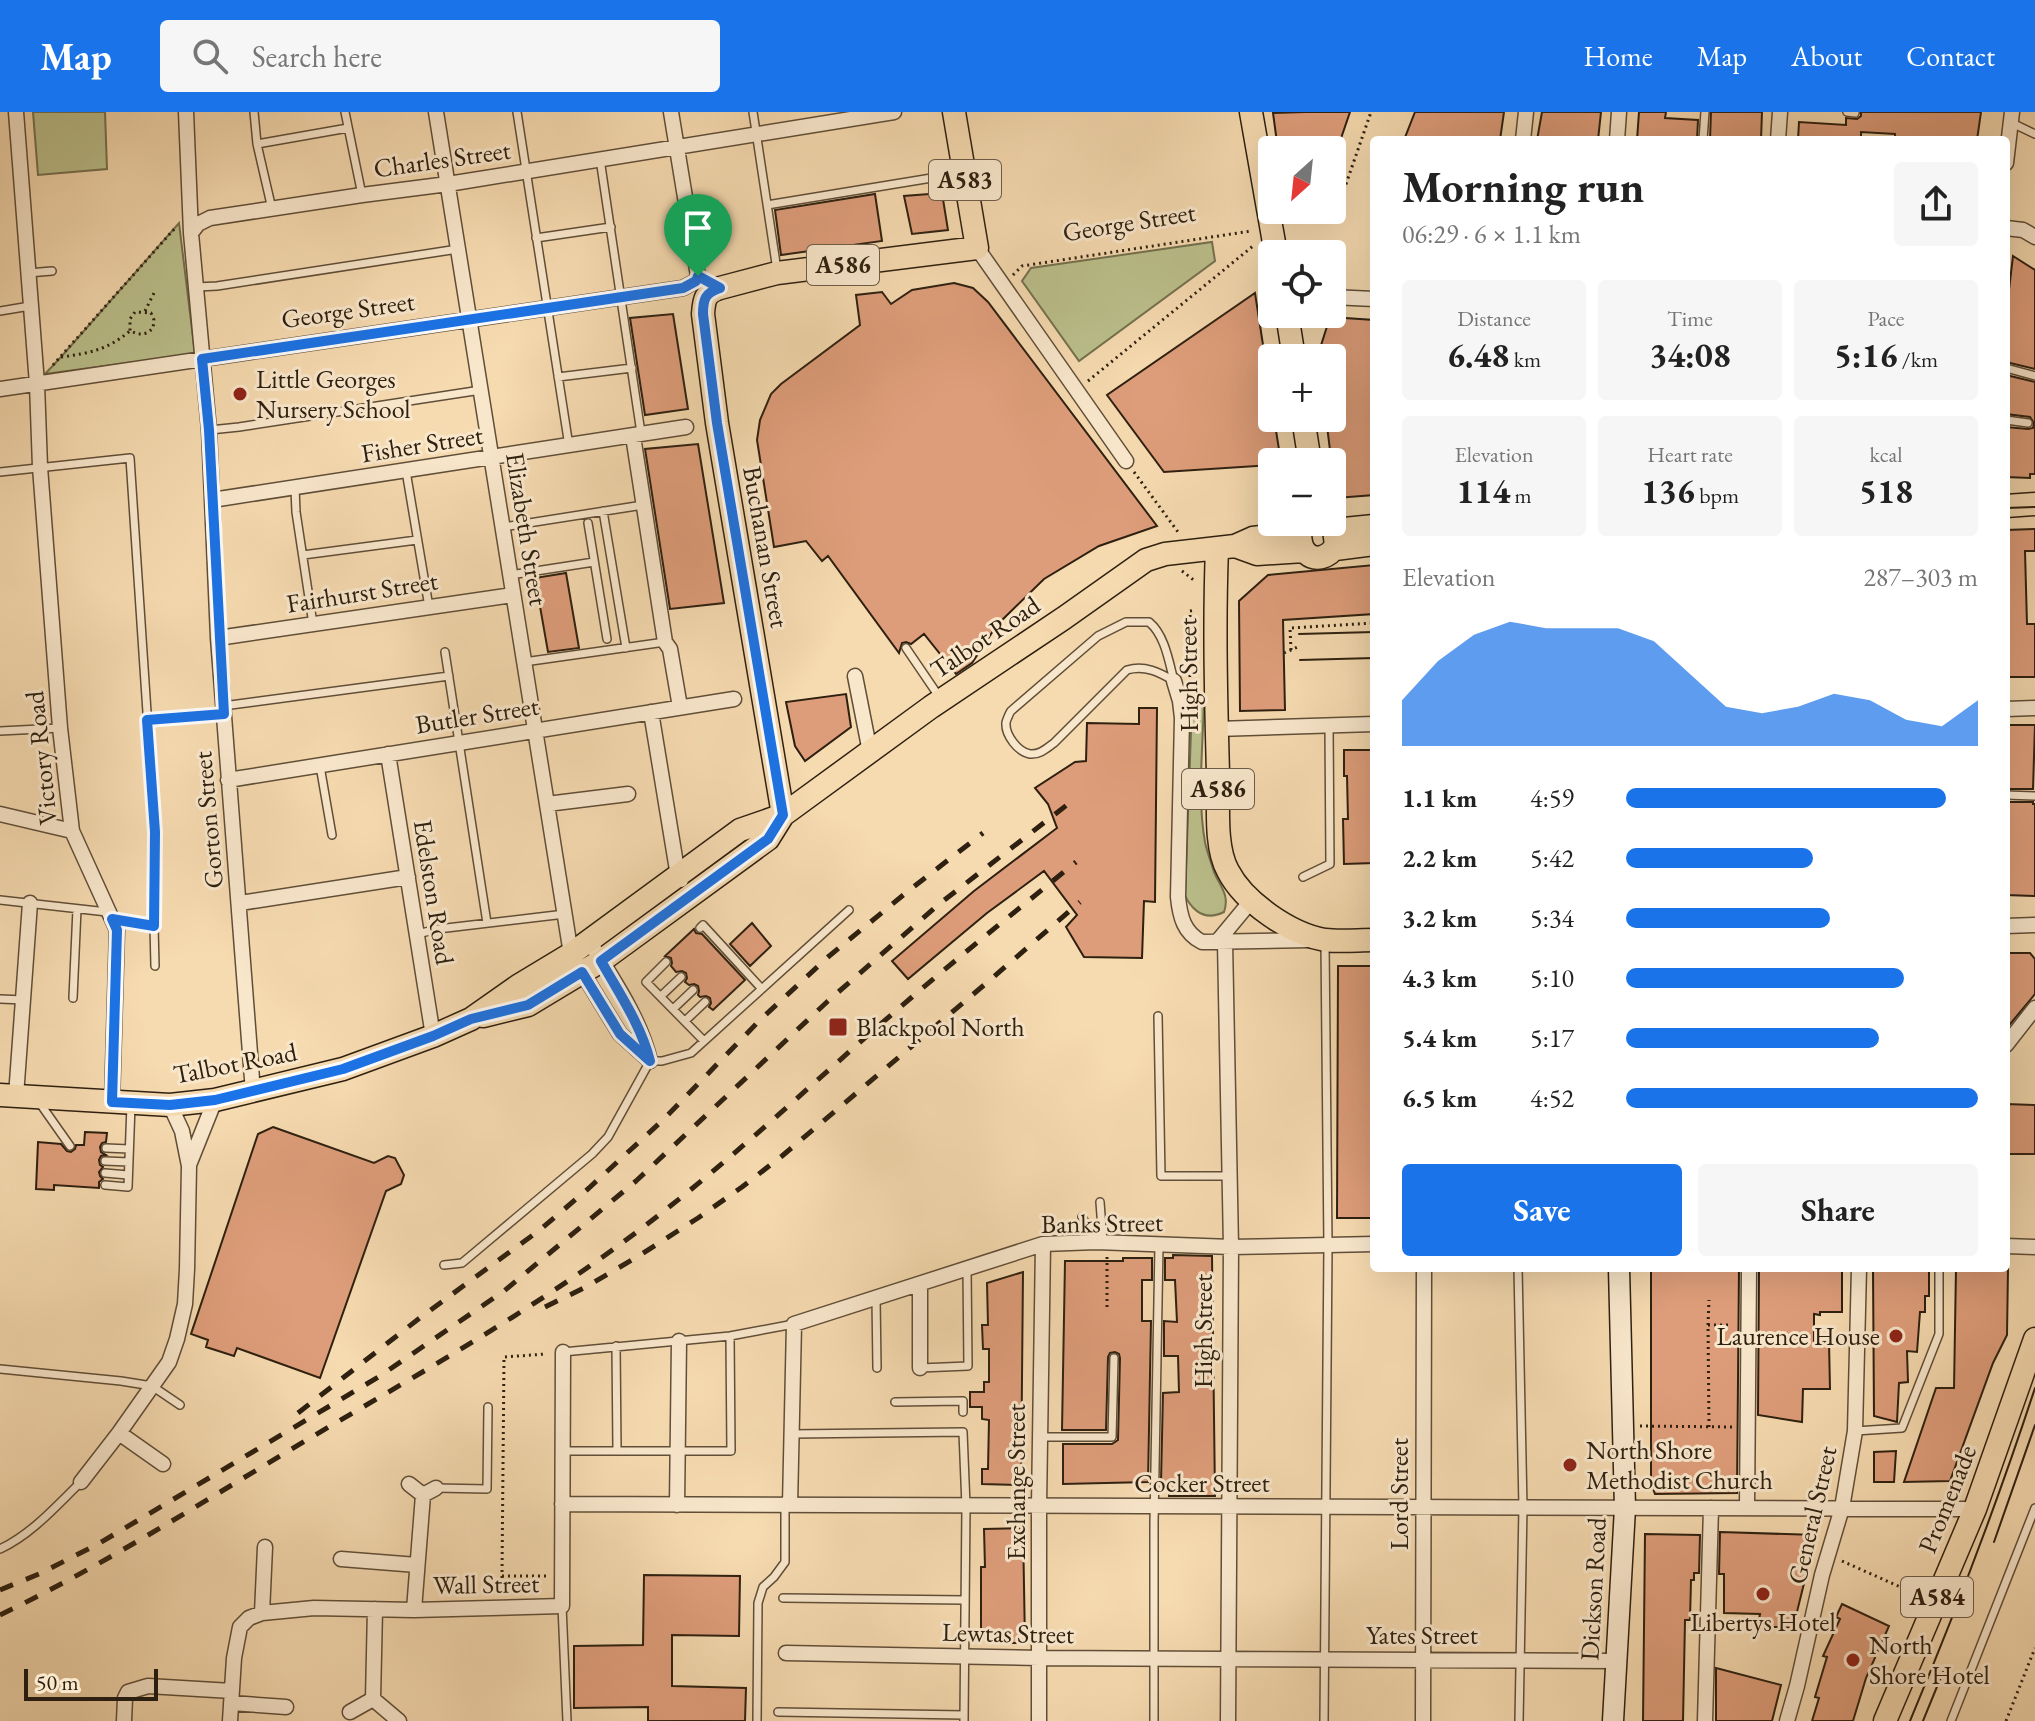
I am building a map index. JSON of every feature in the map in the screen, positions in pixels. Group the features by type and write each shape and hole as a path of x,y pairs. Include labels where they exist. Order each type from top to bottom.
{"main road":[{"name":"A583","path":"954,112 977,248"},
{"path":"1251,112 1273,240"},
{"name":"George Street","path":"710,285 777,273 977,248"},
{"name":"Buchanan Street","path":"710,285 704,299 703,314 717,423 783,815"},
{"path":"2010,506 2035,504"},
{"path":"1346,528 1370,526"},
{"path":"1346,534 1370,543"},
{"name":"Talbot Road","path":"586,957 678,876 740,830 783,815 942,700 1146,560 1172,553 1226,547 1257,554 1302,536"},
{"name":"Talbot Road","path":"1304,536 1311,556 1319,558 1329,554 1330,536"},
{"name":"High Street","path":"1206,584 1226,547"},
{"name":"High Street","path":"1172,553 1202,569 1206,584 1217,729 1222,858 1229,874 1251,901 1287,925 1325,940"},
{"name":"Talbot Road","path":"17,1096 170,1105 215,1100 343,1069 433,1036 471,1019 518,986 586,957 691,895 768,839 783,815"},
{"name":"A586","path":"1325,940 1370,940"},
{"name":"Promenade","path":"1885,1721 1975,1509 2035,1339"}],"street":[{"name":"Victory Road","path":"16,112 60,728 72,831 117,930 122,1102"},
{"name":"Gorton Street","path":"186,112 191,233 209,430 218,638 253,1092"},
{"name":"Elizabeth Street","path":"436,112 565,914 586,957"},
{"name":"Buchanan Street","path":"671,112 676,147 710,285"},
{"name":"Charles Street","path":"191,233 198,224 210,218 526,172 894,112"},
{"path":"1523,136 1526,112"},
{"path":"1617,136 1619,112"},
{"path":"1778,136 1780,112"},
{"path":"2010,228 2023,230 2035,237"},
{"path":"977,248 1126,461"},
{"name":"George Street","path":"0,389 37,381 683,288 696,281 710,285"},
{"path":"1346,298 1370,299"},
{"name":"Fisher Street","path":"212,500 686,427"},
{"path":"637,436 643,505 665,642 670,649 680,707"},
{"name":"Fairhurst Street","path":"218,638 513,595"},
{"path":"855,676 870,752"},
{"path":"1174,681 1182,718 1178,897 1179,913 1185,927 1198,941 1325,940"},
{"name":"Butler Street","path":"228,780 734,699"},
{"path":"2010,709 2035,708"},
{"path":"651,712 678,876 691,895"},
{"path":"1217,729 1370,724"},
{"name":"Edelston Road","path":"388,754 433,1036"},
{"path":"547,804 628,794"},
{"path":"0,814 72,831"},
{"path":"240,903 408,877"},
{"path":"1221,942 1251,901"},
{"path":"17,1096 30,903"},
{"path":"2010,926 2035,925"},
{"name":"High Street","path":"1221,942 1231,1176 1228,1721"},
{"path":"586,957 638,1028 650,1061"},
{"path":"586,957 620,1034 650,1061"},
{"path":"2010,1040 2035,1008"},
{"path":"189,1166 215,1100"},
{"path":"81,1482 169,1362 177,1339 185,1304 189,1166 182,1131 170,1105"},
{"name":"Banks Street","path":"794,1324 1043,1244 1102,1242 1231,1247 1370,1244"},
{"name":"Exchange Street","path":"1039,1721 1043,1244"},
{"path":"2010,1246 2035,1247"},
{"name":"Lord Street","path":"1423,1721 1424,1272"},
{"name":"Dickson Road","path":"1613,1721 1625,1508 1619,1272"},
{"path":"1747,1508 1749,1272"},
{"name":"General Street","path":"1787,1721 1842,1508 1855,1431 1859,1272"},
{"path":"920,1284 920,1368"},
{"path":"788,1505 794,1324"},
{"path":"677,1505 679,1341"},
{"name":"Wall Street","path":"262,1613 314,1608 414,1610 562,1606 563,1352"},
{"path":"119,1433 163,1464"},
{"path":"409,1484 430,1492 417,1565 414,1610"},
{"name":"Cocker Street","path":"562,1504 1975,1509"},
{"path":"1705,1721 1711,1508"},
{"path":"230,1721 234,1658 240,1627 249,1618 262,1613 265,1547"},
{"path":"341,1559 417,1565"},
{"path":"373,1699 375,1609"},
{"name":"Lewtas Street","path":"786,1653 1229,1658"},
{"name":"Yates Street","path":"1229,1658 1615,1661"},
{"path":"124,1721 128,1692 148,1686 286,1707"},
{"path":"350,1712 373,1699"},
{"path":"373,1699 399,1721"}],"lane":[{"path":"254,112 257,144 272,209"},
{"path":"345,112 362,195"},
{"path":"517,112 569,446"},
{"path":"753,112 777,273"},
{"path":"1703,136 1705,112"},
{"path":"1847,112 1855,113"},
{"path":"2011,117 2035,134"},
{"path":"257,144 348,128"},
{"path":"600,159 632,368 637,436"},
{"path":"767,205 964,173"},
{"path":"536,238 611,227"},
{"path":"197,287 458,249"},
{"path":"28,273 52,271"},
{"path":"0,311 30,306"},
{"path":"558,377 632,368"},
{"path":"2010,369 2035,376"},
{"path":"209,430 481,390"},
{"path":"2010,421 2028,423"},
{"path":"0,472 130,458 155,832 155,966"},
{"path":"406,471 429,607"},
{"path":"295,488 313,624"},
{"path":"502,527 643,505"},
{"path":"603,511 626,648"},
{"path":"588,523 607,639"},
{"path":"303,555 417,540"},
{"path":"510,575 594,562"},
{"path":"1126,622 1149,622 1155,627 1167,653 1174,681 1151,670 1127,670 1043,751 1030,754 1021,750 1007,729 1006,722 1018,704 1098,636 1126,622"},
{"path":"524,662 665,642"},
{"path":"906,648 942,700"},
{"path":"445,652 487,923"},
{"path":"147,720 449,676"},
{"path":"1303,877 1330,864 1329,725"},
{"path":"0,731 60,728"},
{"path":"320,765 332,835"},
{"path":"2010,795 2035,796"},
{"path":"0,900 77,909 154,926"},
{"path":"73,998 77,909"},
{"path":"444,1265 462,1263 592,1154 608,1137 650,1061 691,1053 849,910"},
{"path":"417,934 565,914"},
{"path":"700,928 703,925 715,942 761,988"},
{"path":"1324,1721 1328,1246 1325,940"},
{"path":"666,962 646,982 704,1041"},
{"path":"661,996 681,977"},
{"path":"673,1009 693,990"},
{"path":"0,999 24,1000"},
{"path":"685,1021 705,1002"},
{"path":"1158,1016 1161,1176 1231,1176"},
{"path":"17,1096 70,1146"},
{"path":"105,1185 128,1187 129,1149 122,1102"},
{"path":"106,1148 129,1149"},
{"path":"105,1161 129,1162"},
{"path":"105,1173 128,1175"},
{"path":"1100,1202 1102,1242"},
{"path":"1082,1217 1102,1242"},
{"path":"1154,1721 1159,1245"},
{"path":"920,1368 968,1366 967,1269"},
{"path":"1518,1272 1523,1507 1519,1721"},
{"path":"1855,1431 1902,1428 1939,1334 1939,1272"},
{"path":"876,1298 877,1368"},
{"path":"563,1352 730,1336 794,1324"},
{"path":"562,1451 731,1451 730,1336"},
{"path":"616,1346 617,1450"},
{"path":"1040,1437 1112,1437 1114,1358"},
{"path":"0,1369 152,1386 180,1405"},
{"path":"895,1402 963,1401 963,1412"},
{"path":"430,1492 487,1489 488,1407"},
{"path":"778,1712 964,1718 966,1506 963,1431 792,1434"},
{"path":"0,1549 36,1525 81,1482"},
{"path":"757,1721 758,1603 763,1587 785,1562 788,1505"},
{"path":"1951,1721 2035,1508"},
{"path":"783,1598 965,1600"},
{"path":"562,1606 567,1721"}],"path":[{"path":"1346,184 1371,112"},
{"path":"37,381 179,223 191,214"},
{"name":"George Street","path":"1005,287 1022,266 1258,242"},
{"path":"1076,391 1249,248 1258,245"},
{"path":"145,311 154,293"},
{"path":"61,357 93,353 116,342 130,331 135,312 151,313 153,328 147,334 130,331"},
{"path":"1126,461 1178,532 1156,537 1172,553 1174,565 1206,584"},
{"path":"1190,683 1190,611 1197,610"},
{"path":"1291,650 1290,628 1370,623"},
{"path":"1284,653 1300,646"},
{"path":"1102,1242 1107,1309"},
{"path":"1709,1300 1709,1427"},
{"path":"1708,1325 1748,1325"},
{"path":"561,1576 502,1576 504,1357 563,1352"},
{"path":"1622,1425 1748,1428"},
{"path":"1828,1555 1935,1602"},
{"path":"2006,1721 2035,1648"}],"green space":[{"path":"33,112 105,112 107,169 38,175"},
{"path":"179,223 195,354 45,374 61,357"},
{"path":"1212,242 1215,261 1079,361 1022,281 1031,268"},
{"path":"1204,700 1203,825 1208,853 1226,901 1224,912 1212,916 1201,914 1185,896 1192,705"}],"building":[{"path":"1350,112 1342,136 1276,136 1273,113"},
{"path":"1415,112 1504,112 1501,136 1406,136"},
{"path":"1542,112 1601,112 1598,136 1538,136"},
{"path":"1639,112 1666,112 1665,118 1698,120 1697,136 1637,136"},
{"path":"1711,112 1762,112 1761,136 1710,136"},
{"path":"1861,112 1981,112 1978,136 1895,136 1861,132 1861,136 1798,136 1799,122 1846,125 1846,118 1857,119"},
{"path":"942,193 948,230 912,234 904,196"},
{"path":"875,194 882,241 781,255 775,210"},
{"path":"2013,256 2035,270 2035,369 2010,363"},
{"path":"954,283 973,288 988,302 1157,526 1099,546 1044,579 997,625 972,663 956,674 924,634 911,644 902,643 899,653 828,556 822,561 806,541 774,547 757,440 760,420 771,394 860,325 856,295 882,292 891,304 912,290"},
{"path":"1255,293 1263,344 1258,344 1258,432 1276,432 1279,448 1258,448 1258,466 1164,472 1107,395"},
{"path":"673,314 688,409 645,415 630,318"},
{"path":"1346,318 1370,320 1370,495 1346,497 1346,448 1330,448 1328,432 1346,432 1346,344 1321,344 1327,328 1346,328"},
{"path":"2010,376 2035,382 2035,474 2030,474 2030,478 2010,477 2010,427 2033,428 2030,417 2010,414"},
{"path":"698,444 724,603 670,609 645,449"},
{"path":"2035,529 2035,551 2025,551 2027,624 2035,624 2035,677 2010,677 2010,530"},
{"path":"1370,565 1370,614 1283,620 1285,710 1240,711 1239,601 1268,575"},
{"path":"566,573 579,648 548,652 535,578"},
{"path":"846,694 851,727 805,761 795,746 786,702"},
{"path":"1139,708 1157,708 1155,902 1144,901 1142,958 1084,957 1066,927 1077,915 1044,871 987,913 908,979 892,961 974,891 1057,828 1048,804 1035,788 1075,762 1086,761 1087,723 1139,724"},
{"path":"2010,725 2035,725 2033,789 2010,789"},
{"path":"1344,750 1370,750 1370,863 1344,864 1343,819 1348,819 1347,776 1344,776"},
{"path":"2010,802 2035,804 2035,896 2010,895"},
{"path":"752,923 771,946 750,966 730,944"},
{"path":"694,929 745,980 713,1010 709,1007 710,998 700,997 698,986 685,982 686,973 676,972 671,966 671,958 665,956"},
{"path":"2010,953 2030,953 2035,959 2035,994 2010,1024"},
{"path":"1338,966 1370,966 1370,1218 1337,1218"},
{"path":"2010,1104 2035,1105 2035,1154 2010,1154"},
{"path":"273,1127 374,1163 388,1156 395,1158 404,1175 401,1184 386,1191 320,1378 237,1348 234,1356 206,1347 208,1340 191,1334 258,1134"},
{"path":"85,1132 107,1133 106,1142 100,1147 106,1155 99,1160 103,1167 99,1172 103,1179 99,1182 99,1188 54,1185 54,1190 36,1189 38,1142 61,1144 71,1152 76,1145 84,1145"},
{"path":"1173,1255 1212,1256 1215,1496 1169,1496 1169,1482 1161,1482 1163,1393 1179,1392 1178,1356 1164,1356 1164,1321 1177,1322 1175,1280 1165,1280 1165,1258 1173,1258"},
{"path":"1123,1258 1152,1258 1152,1280 1142,1280 1142,1321 1151,1321 1148,1482 1063,1484 1063,1444 1112,1444 1118,1440 1120,1358 1115,1352 1108,1357 1106,1430 1062,1430 1065,1261 1123,1261"},
{"path":"1023,1272 1021,1485 982,1484 982,1469 988,1469 989,1420 982,1419 982,1407 970,1407 970,1392 984,1392 984,1382 989,1382 989,1349 983,1349 982,1325 988,1325 987,1283"},
{"path":"1651,1272 1739,1272 1737,1493 1655,1494 1651,1483"},
{"path":"1759,1272 1842,1272 1842,1312 1814,1314 1814,1342 1829,1342 1830,1389 1803,1389 1802,1422 1758,1415"},
{"path":"1873,1272 1929,1272 1929,1296 1925,1296 1925,1312 1920,1312 1917,1352 1907,1351 1908,1382 1899,1383 1897,1422 1874,1416"},
{"path":"1956,1272 2008,1272 2007,1335 1993,1363 1950,1481 1904,1482 1936,1388 1954,1388"},
{"path":"1896,1451 1894,1482 1874,1482 1874,1452"},
{"path":"1023,1528 1025,1643 996,1643 996,1637 981,1638 984,1529"},
{"name":"Libertys Hotel","path":"1720,1532 1816,1535 1793,1628 1758,1626 1760,1614 1724,1613 1724,1574 1719,1574"},
{"path":"1645,1534 1700,1535 1699,1573 1694,1573 1694,1580 1691,1580 1690,1620 1685,1620 1683,1721 1643,1721"},
{"path":"644,1575 740,1576 739,1636 672,1635 672,1686 746,1688 745,1721 648,1721 648,1707 574,1708 574,1646 643,1645"},
{"name":"North Shore Hotel","path":"1842,1604 1889,1626 1866,1678 1853,1721 1812,1721 1819,1698 1815,1697 1827,1657 1823,1656 1840,1619 1836,1617"},
{"path":"1716,1668 1781,1685 1772,1721 1716,1721"}],"tram line":[{"path":"2010,508 2035,507"},
{"path":"1299,634 1370,632"},
{"path":"1300,660 1370,658"},
{"path":"1910,1721 1976,1556 2035,1388"},
{"path":"1994,1542 2035,1425"},
{"path":"1923,1721 1943,1672"}],"railway":[{"path":"0,1590 98,1544 147,1515 380,1376 504,1291 636,1181 828,1001 938,905 1072,801"},
{"path":"298,1413 541,1229 664,1119 759,1021 828,957 983,833"},
{"path":"0,1615 116,1553 564,1284 646,1225 714,1170 912,997 1076,862"},
{"path":"545,1307 637,1257 742,1187 1080,902"}],"place":[{"name":"Little Georges Nursery School","path":"240,394"},
{"name":"Blackpool North","path":"838,1027"},
{"name":"Laurence House","path":"1896,1336"},
{"name":"North Shore Methodist Church","path":"1570,1465"},
{"name":"Libertys Hotel","path":"1763,1594"},
{"name":"North Shore Hotel","path":"1853,1660"}],"route":[{"path":"698,276 720,288 706,295 703,314 717,423 783,815 768,839 601,961 638,1028 650,1061 620,1034 582,972 528,1005 471,1019 343,1069 215,1100 170,1105 112,1102 117,930 112,919 154,926 155,832 147,720 224,714 209,430 202,359 683,288 696,281 698,276"}]}
